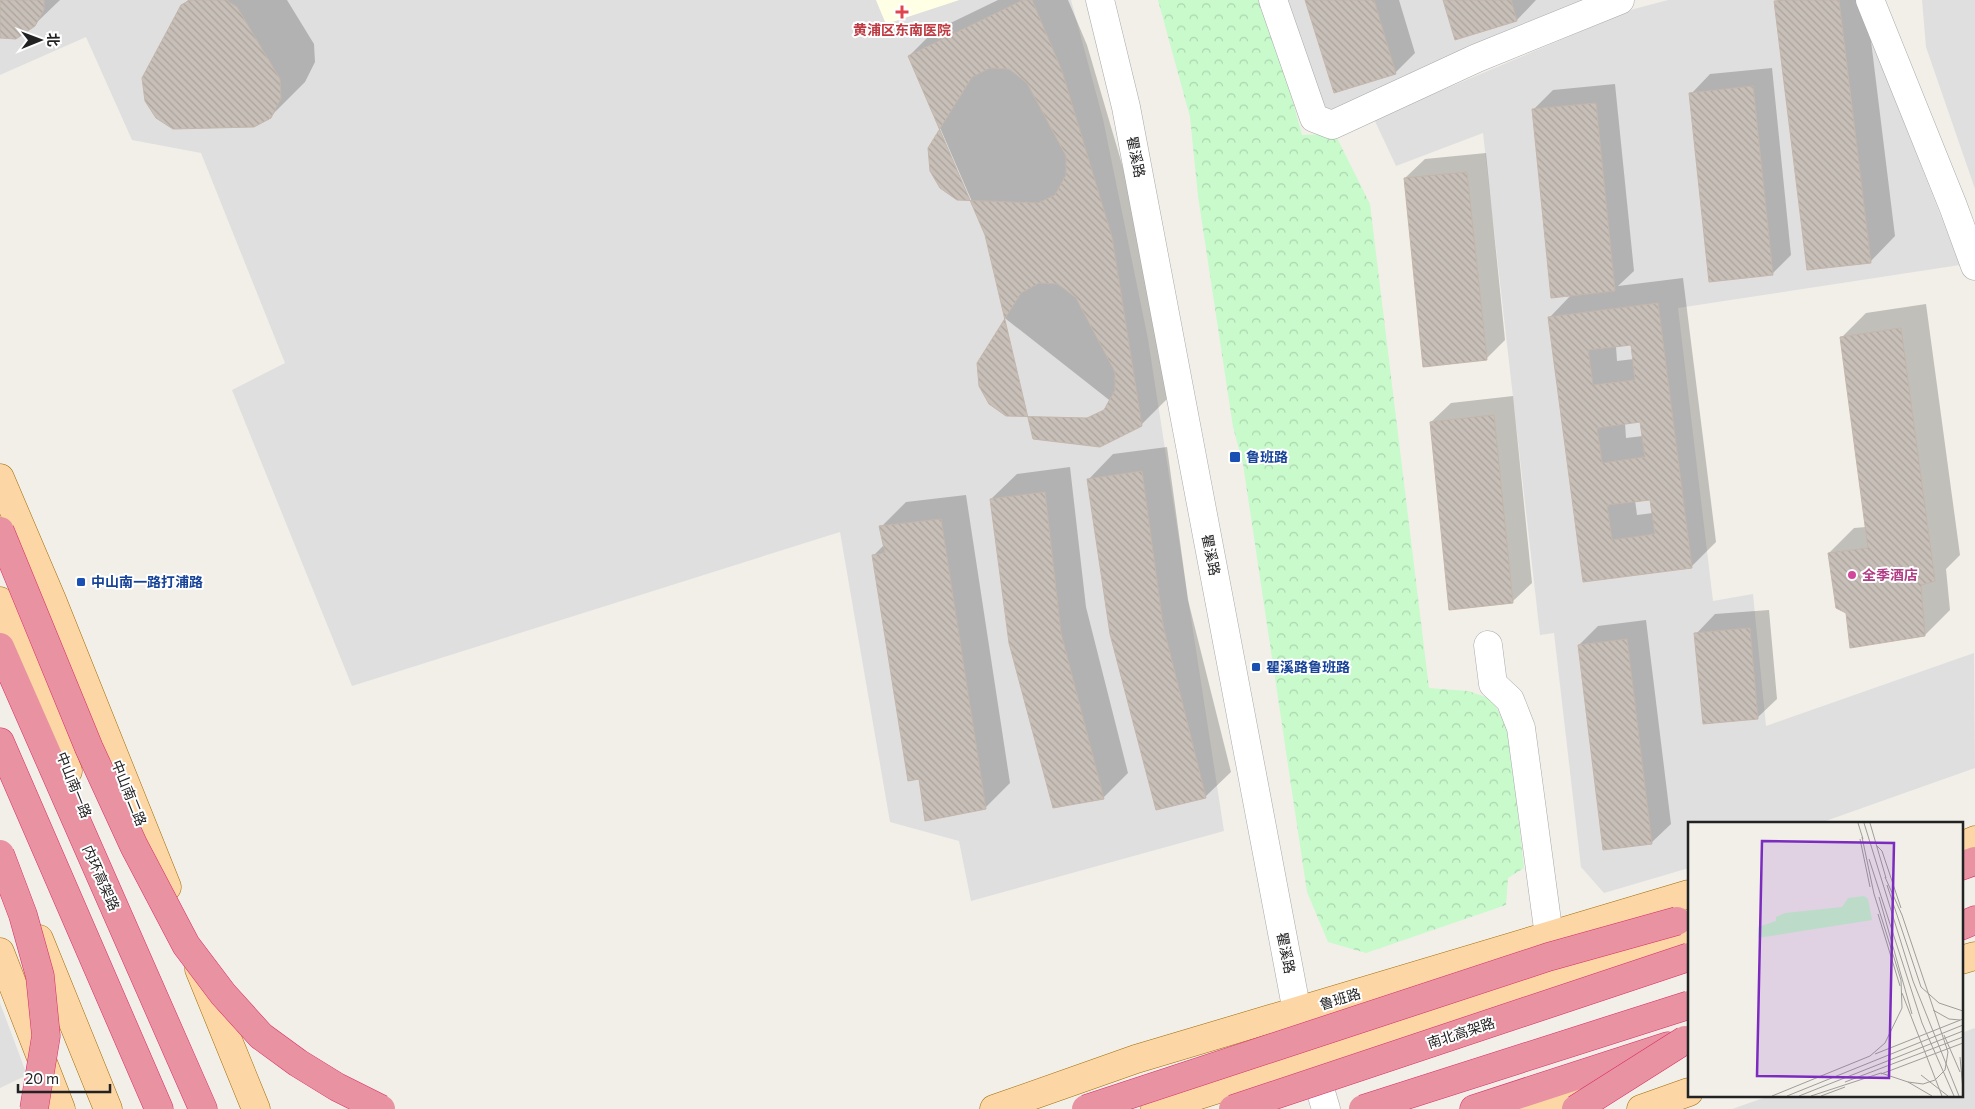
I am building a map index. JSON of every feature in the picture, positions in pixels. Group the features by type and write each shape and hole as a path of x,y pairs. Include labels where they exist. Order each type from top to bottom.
{"highway":[{"path":"0,531 89,748 134,846 186,945 223,994 261,1036 298,1064 337,1087 381,1109"},
{"name":"内环高架路","path":"0,647 203,1106"},
{"path":"0,742 159,1109"},
{"path":"0,854 23,915 40,976 46,1036 34,1109"},
{"path":"1962,857 1975,854"},
{"path":"1962,866 1975,861"},
{"path":"1962,918 1975,914"},
{"path":"1086,1109 1548,957 1688,918"},
{"path":"1962,926 1975,920"},
{"name":"南北高架路","path":"1232,1109 1688,957"},
{"path":"1363,1109 1688,1005"},
{"path":"1474,1109 1688,1042"},
{"path":"1576,1109 1688,1042"},
{"path":"337,1087 362,1109"}],"main road":[{"name":"中山南二路","path":"0,478 52,600 256,1109"},
{"name":"中山南一路","path":"0,601 203,1106"},
{"path":"1962,833 1975,832"},
{"path":"1962,846 1975,840"},
{"path":"0,843 105,1105"},
{"name":"鲁班路","path":"994,1109 1136,1059 1688,894"},
{"path":"1155,1109 1311,1058 1688,940"},
{"path":"0,952 61,1109"},
{"path":"1962,960 1975,956"},
{"path":"1524,1109 1688,1042"},
{"path":"1641,1109 1688,1092"}],"street":[{"name":"瞿溪路","path":"1100,0 1126,107 1298,1012 1326,1109"},
{"path":"1273,0 1314,118 1332,125 1477,58 1620,0"},
{"path":"1870,0 1953,206 1975,266"},
{"path":"1488,645 1493,684 1510,700 1521,728 1549,936"}],"shaded area":[{"path":"0,0 876,0 886,24 959,0 1071,0 1103,119 1148,339 1224,831 971,901 959,841 890,822 840,532 352,686 232,390 285,363 201,153 132,140 86,37 0,75"},
{"name":"黄浦区东南医院","path":"876,0 959,0 886,24"},
{"path":"1285,0 1602,0 1332,115 1318,110"},
{"path":"1668,0 1856,0 1960,265 1678,308 1713,601 1753,594 1766,726 1974,653 1975,768 1823,822 1688,822 1688,868 1604,893 1581,867 1554,633 1540,635 1483,133 1396,166 1374,119 1634,9"},
{"path":"1922,0 1975,0 1975,189 1926,47"},
{"path":"0,1003 27,1075 0,1088"},
{"path":"1975,1028 1975,1109 1732,1109 1769,1096 1962,1096 1962,1033"}],"green space":[{"path":"1158,0 1259,0 1271,21 1302,135 1335,134 1370,204 1429,688 1468,691 1492,699 1509,732 1524,868 1508,878 1506,905 1366,953 1328,942 1307,892 1243,464 1233,427 1198,196 1190,117"}],"building":[{"path":"0,0 44,0 44,10 35,26 16,39 0,38"},
{"path":"190,0 226,0 237,7 280,79 281,98 271,118 254,127 173,129 156,118 145,101 142,78 181,5"},
{"path":"1023,0 1032,0 1062,71 1112,237 1142,426 1100,447 1033,439 985,235 908,56"},
{"path":"1305,0 1374,0 1396,74 1334,93"},
{"path":"1443,0 1511,0 1517,21 1455,40"},
{"path":"1839,0 1871,263 1807,270 1774,1"},
{"path":"990,68 1009,69 1027,83 1066,156 1066,175 1055,195 1038,203 957,200 940,188 930,171 928,148 972,77"},
{"path":"1753,86 1773,275 1709,282 1689,93"},
{"path":"1596,103 1615,291 1551,298 1532,109"},
{"path":"1467,172 1487,360 1423,367 1404,178"},
{"path":"1039,283 1058,284 1076,298 1115,372 1115,390 1104,410 1087,418 1006,416 989,404 979,386 977,363 1021,293"},
{"path":"1658,303 1692,568 1583,582 1548,317","holes":["1631,345 1635,380 1593,385 1588,350","1640,422 1645,457 1602,463 1597,428","1650,500 1655,534 1612,540 1607,505"]},
{"path":"1901,328 1935,581 1921,585 1925,636 1850,648 1846,613 1836,608 1828,553 1868,548 1840,337"},
{"path":"1494,415 1513,603 1449,610 1430,422"},
{"path":"1142,471 1163,625 1206,798 1156,810 1110,634 1087,479"},
{"path":"1045,492 1061,633 1104,799 1053,808 1009,643 990,499"},
{"path":"941,519 986,809 925,821 919,779 908,781 872,555 885,553 879,526"},
{"path":"1750,628 1758,719 1703,724 1694,633"},
{"path":"1627,639 1652,844 1603,850 1578,645"}],"place":[{"name":"黄浦区东南医院","path":"902,12"},
{"name":"鲁班路","path":"1235,457"},
{"name":"全季酒店","path":"1852,575"},
{"name":"中山南一路打浦路","path":"81,582"},
{"name":"瞿溪路鲁班路","path":"1256,667"}]}
